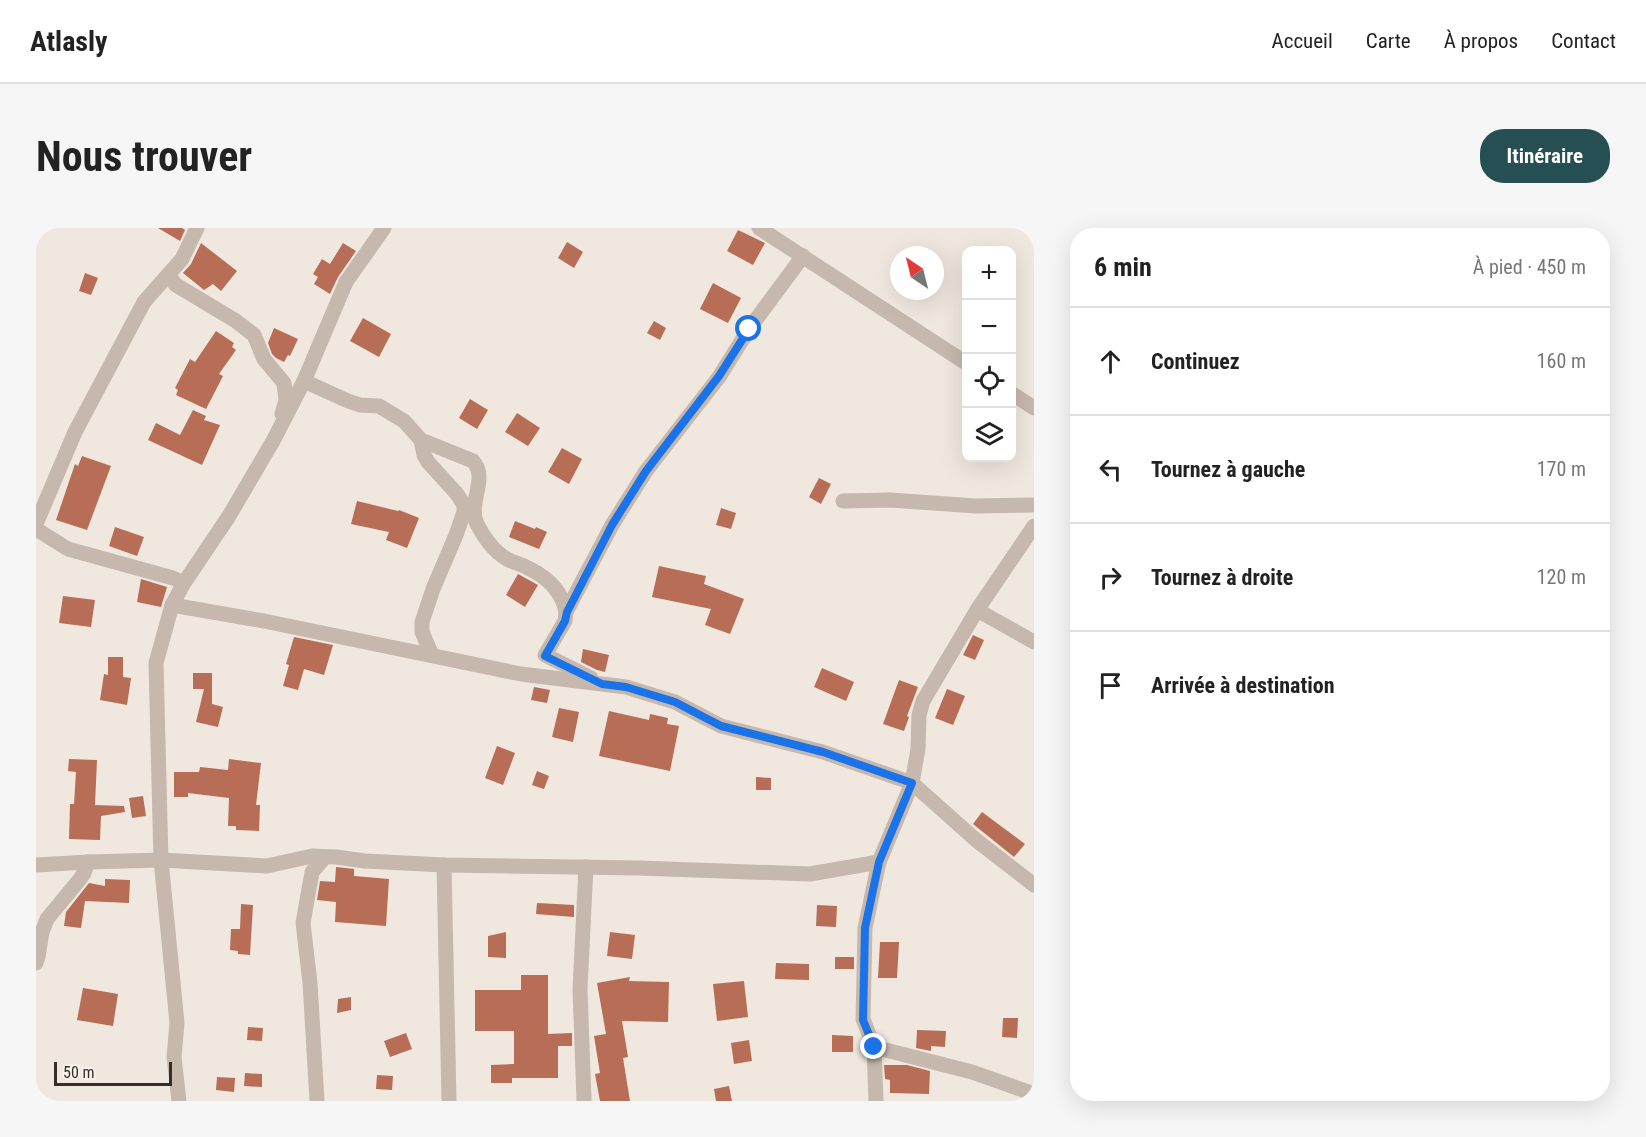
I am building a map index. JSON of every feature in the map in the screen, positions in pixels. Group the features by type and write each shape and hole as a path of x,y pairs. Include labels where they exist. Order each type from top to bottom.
{"street":[{"path":"36,524 75,432 144,302 182,259 197,228"},
{"path":"179,1101 174,1057 177,1023 161,860 156,663 172,605 229,516 273,441 304,381 346,282 384,228"},
{"path":"759,228 962,360"},
{"path":"602,684 545,656 565,621 567,612 612,525 646,471 719,376 749,329 803,256"},
{"path":"168,275 176,285 236,321 254,335 264,359 284,383 286,400 273,441"},
{"path":"304,381 360,405 380,406 407,423 421,440 428,462 464,505 464,512 456,535 422,622 422,632 432,655"},
{"path":"1016,396 1034,408"},
{"path":"421,440 473,461 480,476 474,508 477,523 484,536 507,560 529,568 552,584 565,602 567,612"},
{"path":"843,501 890,500 976,506 1034,505"},
{"path":"876,1101 874,1047 863,1020 865,928 879,862 912,783 918,749 919,715 923,701 977,610 1034,526"},
{"path":"36,529 68,549 184,583"},
{"path":"172,605 521,674 626,687 675,702 721,726 823,752 912,783 976,840 1034,885"},
{"path":"977,610 1034,642"},
{"path":"36,865 161,860 267,866 312,856 325,856 365,861 444,864 810,874 879,862"},
{"path":"317,1101 310,983 303,923 312,872 325,856"},
{"path":"36,963 47,919 80,879 88,862"},
{"path":"444,864 449,1101"},
{"path":"584,1101 580,989 586,867"},
{"path":"874,1047 972,1072 1034,1095"}],"building":[{"path":"158,228 182,228 185,230 180,241"},
{"path":"738,230 765,243 753,265 727,251"},
{"path":"567,242 583,252 574,268 558,258"},
{"path":"201,243 237,271 221,291 213,284 204,290 183,273 191,264"},
{"path":"343,243 356,251 338,277 330,294 314,284 318,277 313,274 322,259 330,264"},
{"path":"85,273 98,278 91,295 79,291"},
{"path":"713,283 741,298 728,323 700,309"},
{"path":"363,318 391,334 379,357 350,341"},
{"path":"654,321 666,328 660,340 647,333"},
{"path":"274,328 298,339 290,356 288,355 284,362 272,354 268,343"},
{"path":"216,331 234,343 232,347 236,350 219,374 223,376 206,409 176,395 178,390 175,388 190,359 195,362"},
{"path":"470,399 488,410 477,429 459,418"},
{"path":"193,410 206,416 204,420 220,425 202,465 148,440 156,423 180,435"},
{"path":"517,413 540,428 528,446 505,432"},
{"path":"562,448 582,459 569,484 548,472"},
{"path":"82,456 111,466 87,530 56,520 75,464 78,466"},
{"path":"819,478 831,484 821,504 809,497"},
{"path":"357,501 399,510 419,518 407,548 386,540 389,532 351,524"},
{"path":"721,508 736,513 731,529 716,525"},
{"path":"515,521 547,532 539,549 509,537"},
{"path":"115,527 144,537 137,556 109,546"},
{"path":"659,566 706,576 704,584 744,599 730,634 705,625 711,609 652,597"},
{"path":"518,574 538,585 525,607 506,595"},
{"path":"141,579 167,587 161,607 137,602"},
{"path":"63,596 95,600 91,627 59,623"},
{"path":"973,635 984,640 975,660 963,655"},
{"path":"294,637 333,645 324,675 304,669 298,690 283,686 289,665 286,664"},
{"path":"583,649 609,655 605,672 581,662"},
{"path":"108,657 123,657 123,677 131,678 127,705 100,700 104,674 108,675"},
{"path":"822,668 854,682 846,701 814,687"},
{"path":"193,673 212,673 212,704 223,707 218,727 196,722 204,689 193,689"},
{"path":"899,680 918,687 904,731 883,724"},
{"path":"534,687 550,690 547,703 531,700"},
{"path":"947,689 965,696 953,725 935,718"},
{"path":"559,708 579,712 573,742 552,737"},
{"path":"609,711 649,720 650,714 668,718 667,724 679,726 670,771 599,756"},
{"path":"497,746 515,753 503,785 485,778"},
{"path":"69,759 97,760 95,805 124,806 125,812 101,816 100,840 69,839 70,804 74,804 76,772 68,771"},
{"path":"229,759 261,763 256,805 260,805 259,831 236,830 236,826 228,826 229,798 188,793 188,797 174,797 174,772 199,772 200,767 228,770"},
{"path":"537,771 549,776 544,789 532,785"},
{"path":"756,777 771,778 771,790 756,790"},
{"path":"143,796 146,816 132,818 129,798"},
{"path":"982,812 1025,844 1014,857 973,824"},
{"path":"336,867 354,869 354,876 389,879 386,926 335,922 336,902 317,900 320,881 335,882"},
{"path":"105,879 130,880 129,903 85,901 81,928 64,926 66,912 89,883 105,886"},
{"path":"537,903 574,905 574,917 536,914"},
{"path":"241,904 253,905 250,955 238,954 238,951 230,950 231,929 240,929"},
{"path":"817,905 837,906 836,927 816,926"},
{"path":"506,932 506,958 488,957 488,936"},
{"path":"610,932 635,935 632,959 607,956"},
{"path":"880,942 899,942 897,978 878,978"},
{"path":"835,957 854,957 854,969 835,969"},
{"path":"776,963 809,964 809,980 775,979"},
{"path":"521,975 548,975 548,1034 572,1033 572,1046 558,1046 558,1078 512,1078 512,1083 491,1083 491,1065 514,1064 514,1031 475,1031 475,990 521,990"},
{"path":"630,977 629,981 669,982 668,1022 622,1021 628,1057 623,1058 630,1101 600,1101 595,1074 600,1073 594,1036 606,1034 597,983"},
{"path":"744,981 748,1017 717,1021 713,984"},
{"path":"83,988 118,994 113,1026 77,1020"},
{"path":"351,997 351,1010 337,1013 338,999"},
{"path":"1003,1018 1018,1018 1017,1038 1002,1037"},
{"path":"248,1027 263,1028 262,1041 247,1040"},
{"path":"917,1030 946,1031 945,1047 931,1046 931,1051 916,1048"},
{"path":"406,1033 412,1049 390,1057 384,1041"},
{"path":"832,1035 853,1036 853,1052 832,1052"},
{"path":"749,1040 752,1061 734,1064 731,1043"},
{"path":"884,1065 907,1065 930,1071 929,1094 890,1093 890,1080 885,1079"},
{"path":"245,1073 262,1074 262,1087 244,1086"},
{"path":"377,1075 393,1076 392,1090 376,1089"},
{"path":"217,1077 235,1078 234,1092 216,1090"},
{"path":"729,1086 732,1101 716,1101 714,1089"}],"route":[{"path":"749,329 719,376 628,498 545,656 602,684 626,687 675,702 721,726 823,752 912,783 879,862 865,928 863,1020 874,1047"}]}
